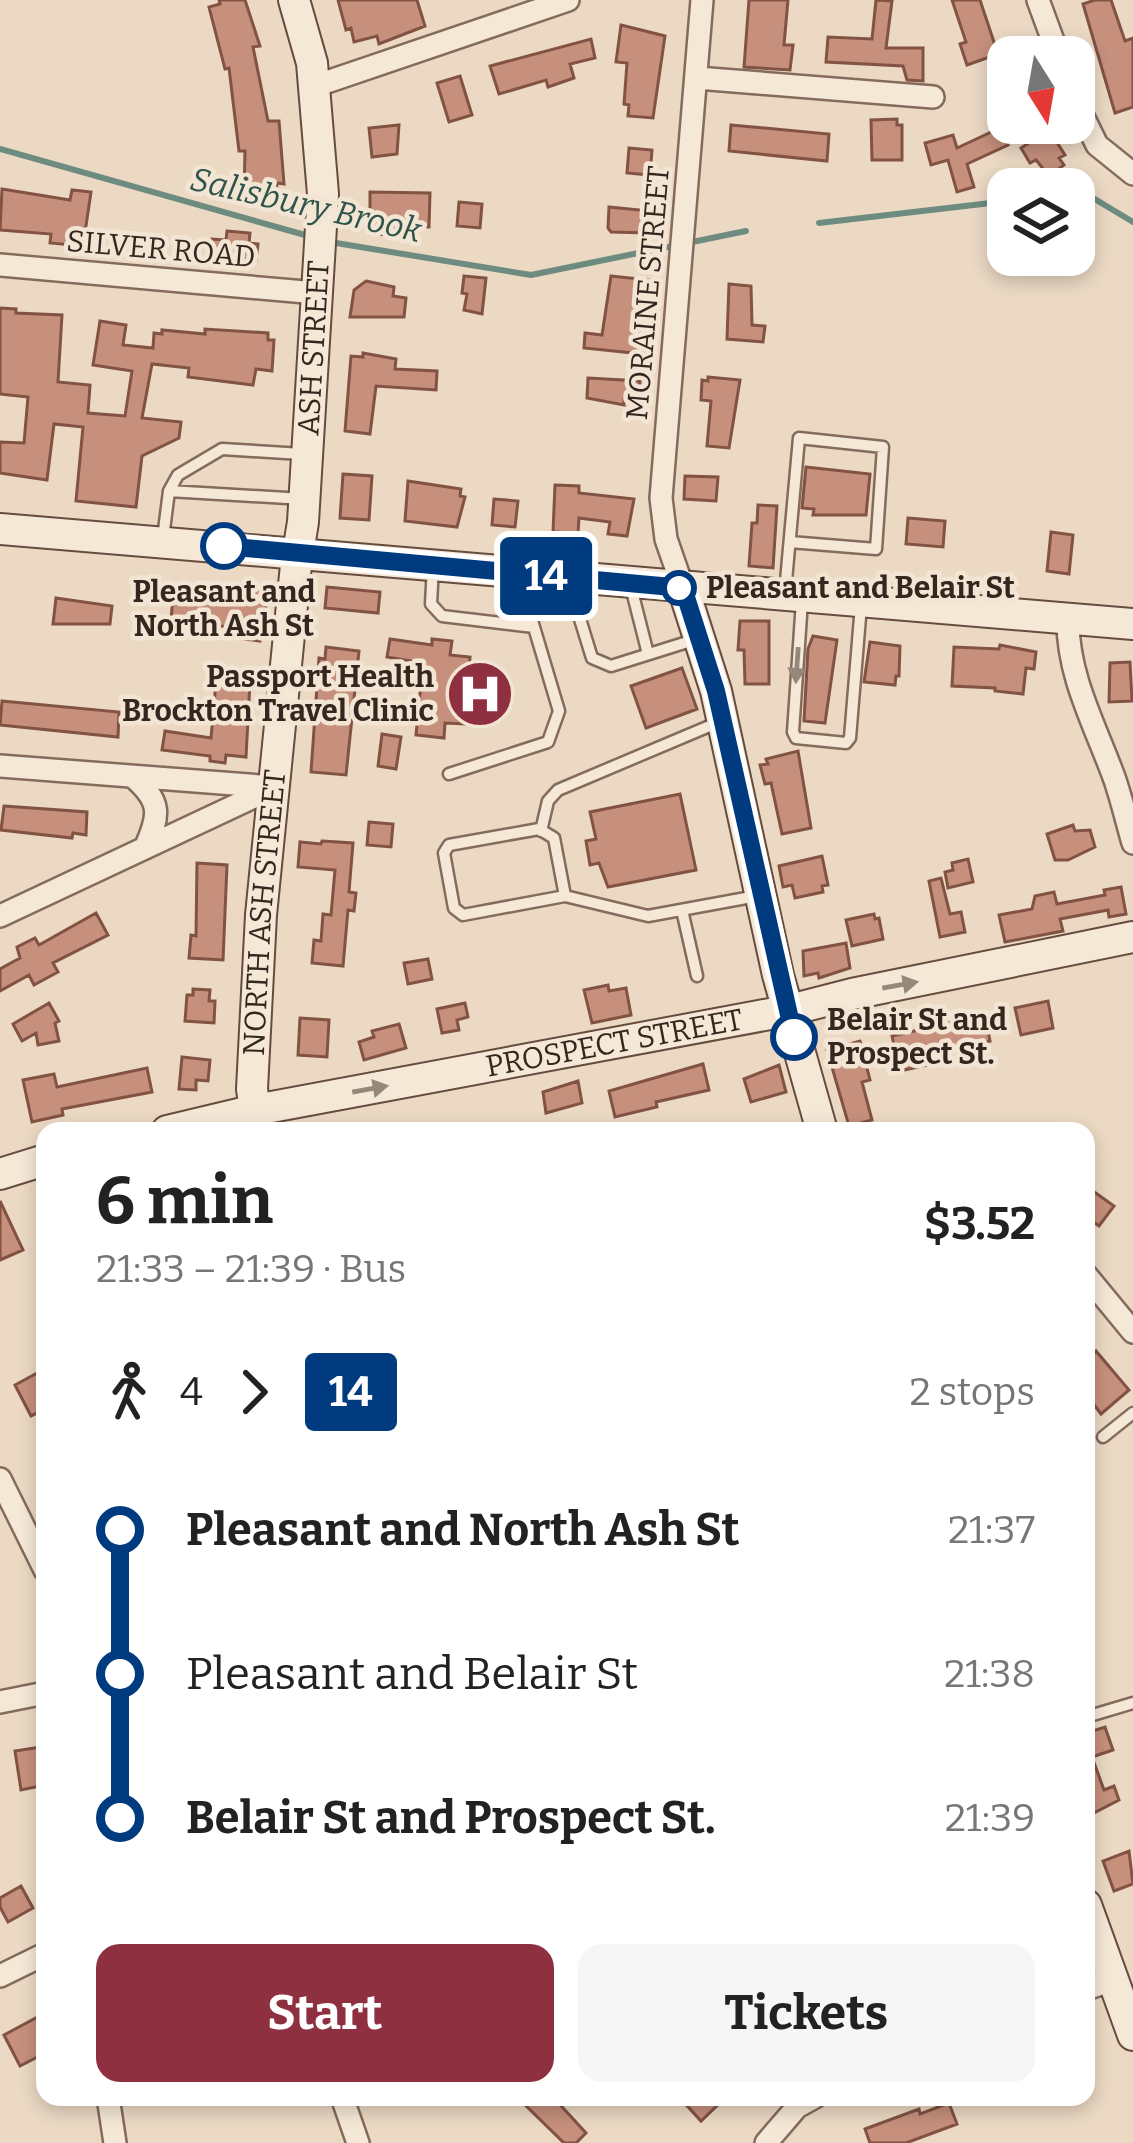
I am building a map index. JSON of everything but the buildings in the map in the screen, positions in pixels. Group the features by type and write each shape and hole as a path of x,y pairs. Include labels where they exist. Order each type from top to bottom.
{"street":[{"name":"ASH STREET","path":"294,0 315,86 322,164 305,499 297,552"},
{"path":"315,86 568,0"},
{"name":"MORAINE STREET","path":"683,588 666,539 661,498 702,0"},
{"path":"1038,0 1051,36"},
{"path":"697,78 933,97"},
{"path":"1095,141 1133,174"},
{"name":"SILVER ROAD","path":"0,265 317,293"},
{"path":"0,529 1133,624"},
{"name":"NORTH ASH STREET","path":"258,1120 252,1089 260,915 297,552"},
{"path":"683,588 722,721 787,1011 819,1122"},
{"path":"1068,619 1068,643 1087,710 1133,843"},
{"path":"0,766 275,787"},
{"path":"132,776 149,790 156,805 145,848"},
{"path":"0,916 275,787"},
{"name":"PROSPECT STREET","path":"258,1120 1133,937"},
{"path":"0,1174 36,1163"},
{"path":"1095,1286 1133,1332"},
{"path":"0,1479 36,1552"},
{"path":"0,1702 36,1695"},
{"path":"0,1976 36,1958"},
{"path":"1100,1984 1133,2035"},
{"path":"110,2106 116,2143"},
{"path":"345,2106 358,2143"},
{"path":"766,2143 799,2106"}],"lane":[{"path":"790,542 876,550 883,447 800,439 790,542 796,738 846,743 850,738 861,601"},
{"path":"163,542 170,491 178,476 222,448 307,455"},
{"path":"170,491 305,499"},
{"path":"433,566 431,604 442,616 534,627"},
{"path":"449,774 548,742 559,711 518,574"},
{"path":"567,577 592,658 611,665 699,638"},
{"path":"629,582 648,654"},
{"path":"541,830 548,800 558,790 722,721"},
{"path":"565,896 554,838 541,830 449,845 444,853 454,908 463,915 565,896 648,916 760,895"},
{"path":"682,910 697,976"},
{"path":"1103,1437 1133,1413"},
{"path":"1095,1714 1133,1703"}],"waterway":[{"name":"Salisbury Brook","path":"0,149 312,237"},
{"name":"Salisbury Brook","path":"1095,199 1133,222"},
{"name":"Salisbury Brook","path":"819,223 987,203"},
{"name":"Salisbury Brook","path":"330,242 531,275 746,231"}],"bus line":[{"name":"14","path":"224,546 683,588 716,691 794,1037"}],"place":[{"name":"Pleasant and North Ash St","path":"224,546"},
{"name":"Pleasant and Belair St","path":"679,588"},
{"name":"Passport Health Brockton Travel Clinic","path":"480,694"},
{"name":"Belair St and Prospect St.","path":"794,1037"}]}
